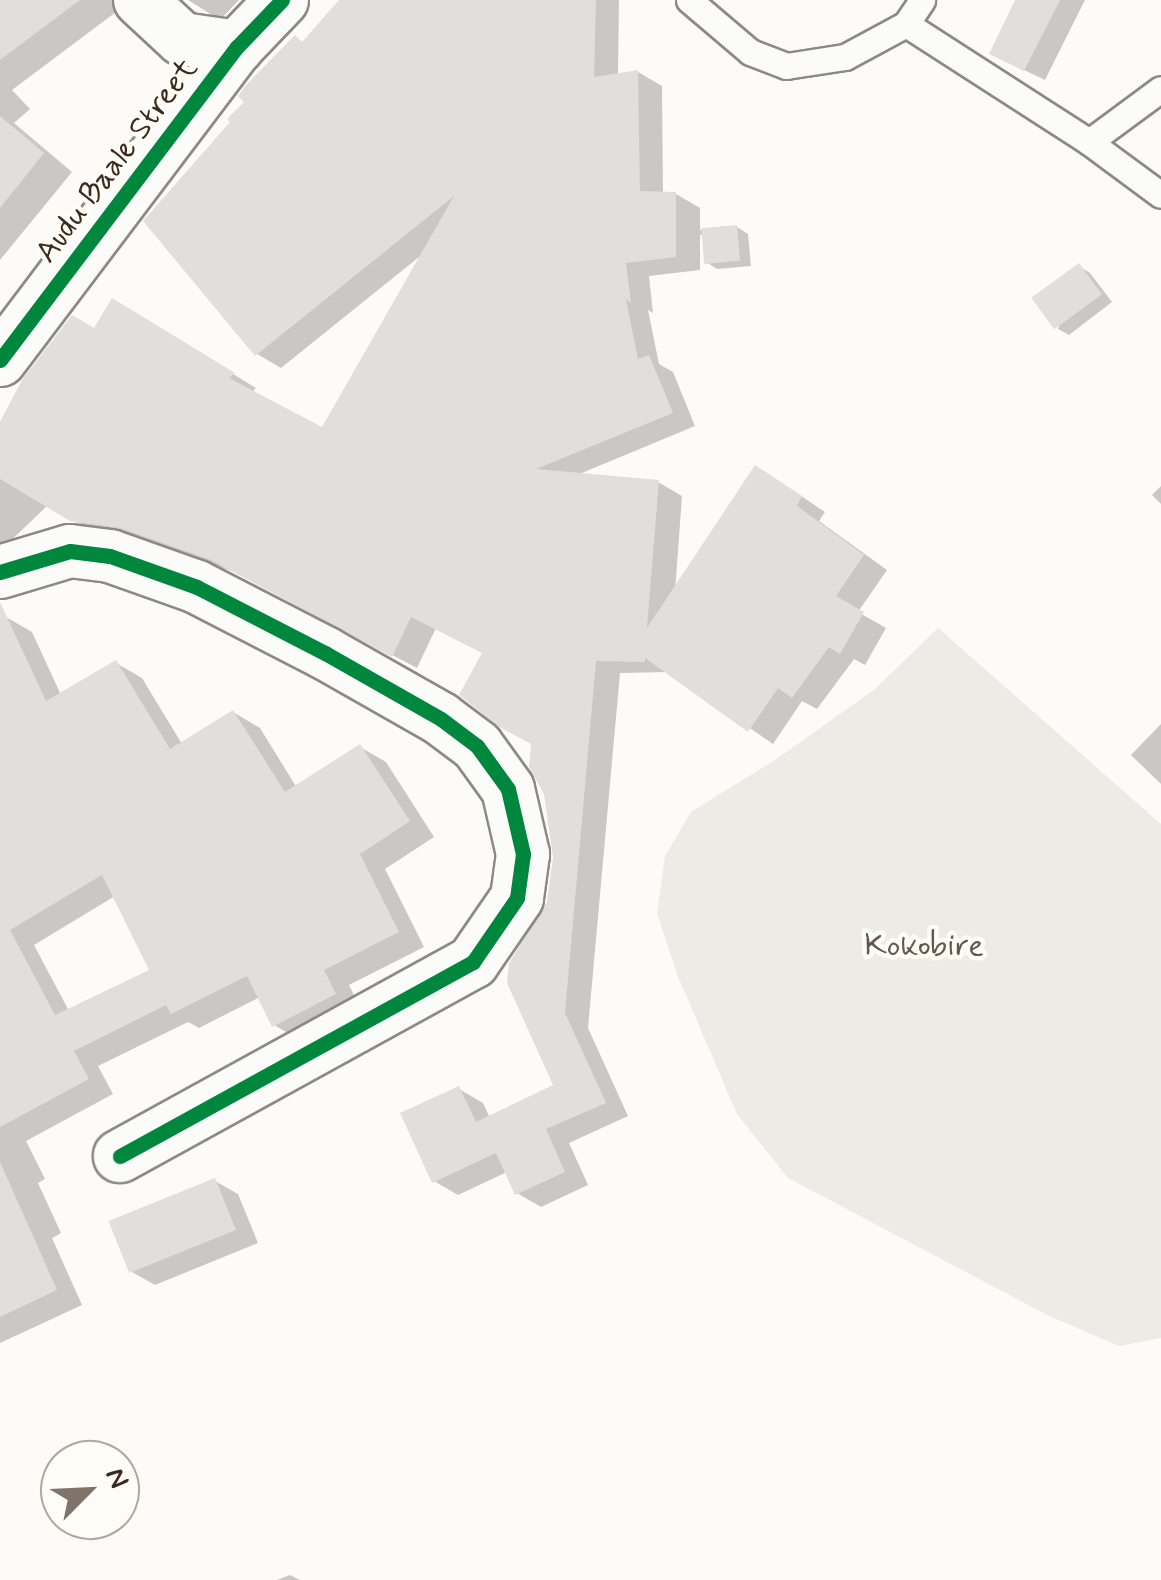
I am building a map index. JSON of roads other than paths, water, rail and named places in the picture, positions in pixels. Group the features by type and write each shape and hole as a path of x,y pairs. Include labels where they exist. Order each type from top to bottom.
{"street":[{"path":"140,0 182,40 237,46"},
{"name":"Audu Baale Street","path":"0,360 237,46 282,0"},
{"path":"0,572 70,551 110,556 197,587 324,653 441,718 477,746 508,789 523,854 517,898 473,962 120,1156"}],"lane":[{"path":"689,0 750,52 786,66 845,57 906,24 922,0"},
{"path":"906,24 1089,142 1161,196"},
{"path":"1089,142 1161,89"}],"park label":[{"name":"Kokobire","path":"924,946"}]}
